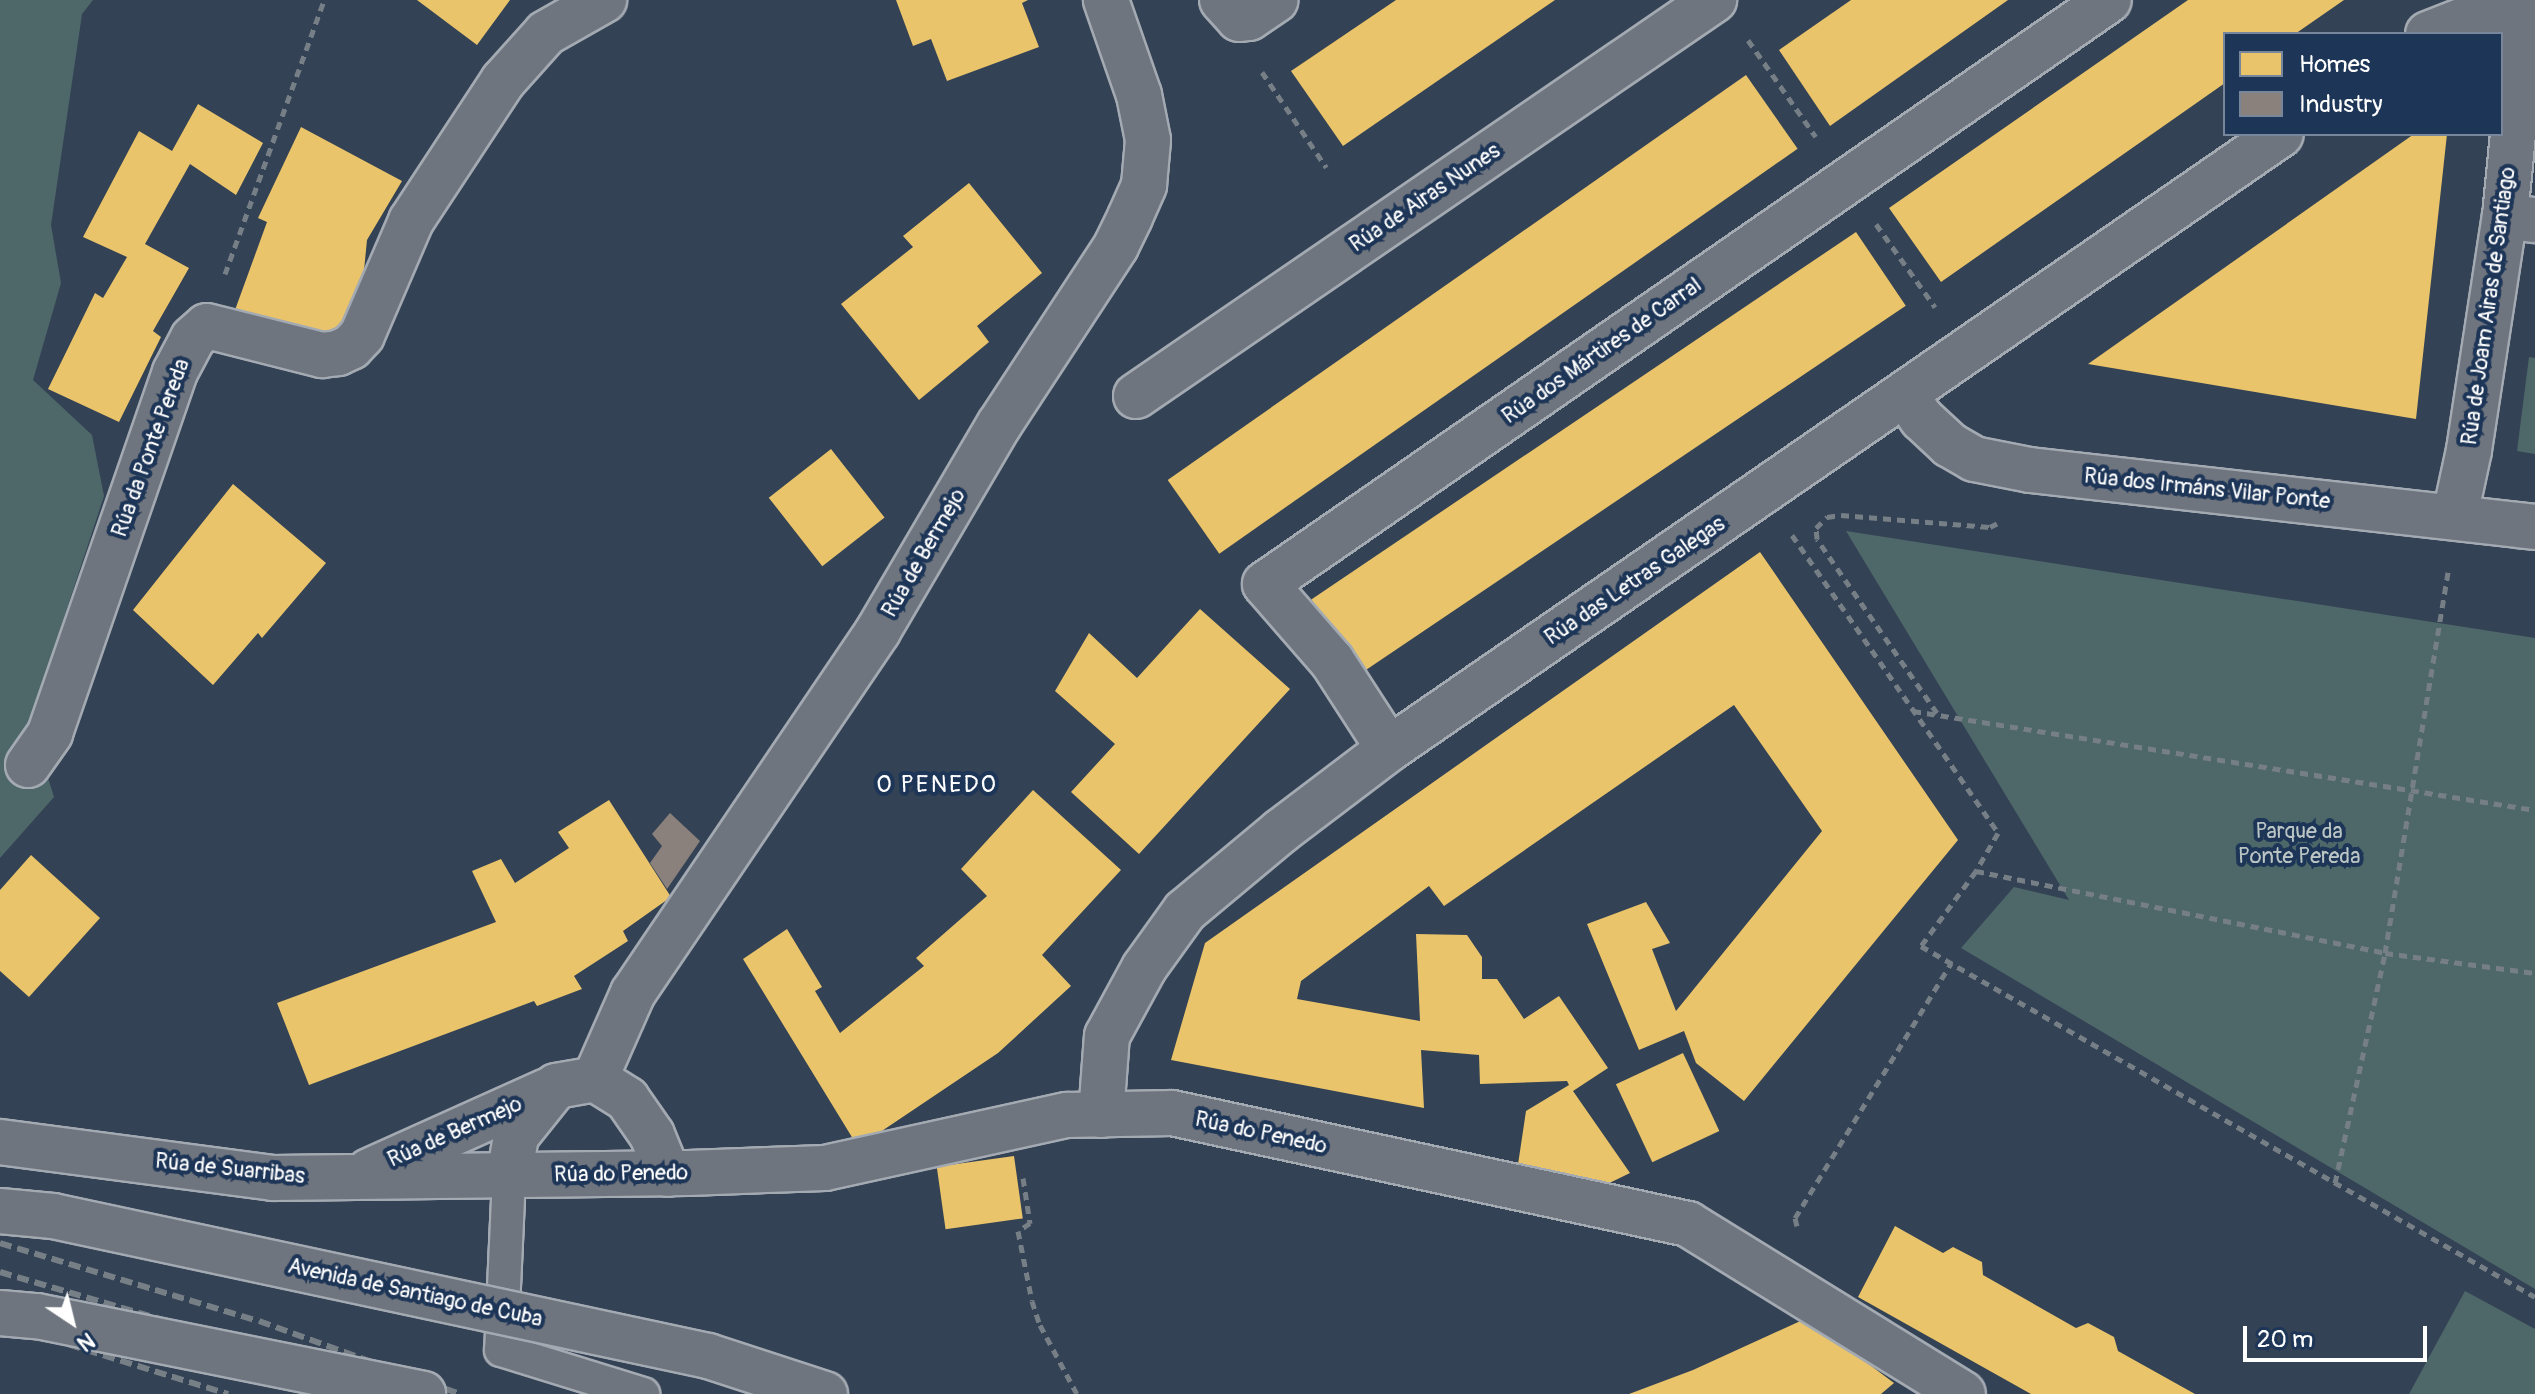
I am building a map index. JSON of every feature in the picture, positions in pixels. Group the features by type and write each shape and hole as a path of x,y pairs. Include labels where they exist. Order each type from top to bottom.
{"main road":[{"path":"207,326 322,355 351,347 362,335 411,221 503,81 546,33 604,0"},
{"name":"Rúa de Bermejo","path":"509,1177 516,1136 576,1083 633,993 878,631 999,425 1116,246 1144,185 1148,140 1139,95 1106,0"},
{"name":"Rúa de Airas Nunes","path":"1136,396 1714,0"},
{"name":"Rúa dos Mártires de Carral","path":"1389,749 1332,661 1265,584 2109,0"},
{"path":"2433,32 2466,19 2525,7"},
{"name":"Rúa de Joam Airas de Santiago","path":"2455,515 2520,218 2525,7"},
{"name":"Rúa das Letras Galegas","path":"1101,1115 1107,1036 1144,968 1185,911 1389,749 2278,136"},
{"name":"Rúa da Ponte Pereda","path":"28,765 50,733 175,372 193,338 207,326"},
{"name":"Rúa dos Irmáns Vilar Ponte","path":"1905,395 1922,419 1950,445 1974,459 2030,470 2455,515 2535,527"},
{"path":"576,1083 627,1099 652,1135 668,1174"},
{"name":"Rúa de Bermejo","path":"354,1177 576,1083"},
{"name":"Rúa do Penedo","path":"509,1177 825,1168 1067,1115 1172,1113 1688,1224 1963,1394"},
{"name":"Rúa de Suarribas","path":"0,1142 273,1178 509,1177"},
{"name":"Avenida de Santiago de Cuba","path":"0,1211 53,1216 708,1356 825,1394"},
{"path":"0,1313 37,1316 423,1394"}],"lane":[{"path":"509,1177 501,1350 643,1394"}],"path":[{"path":"207,326 280,113 324,0"},
{"path":"1255,62 1326,167"},
{"path":"1938,714 1817,539 1816,528 1827,517 1841,515 1990,527 2011,516"},
{"path":"1790,532 1998,833 1976,871 1921,946 2535,1297"},
{"path":"2335,1183 2385,953 2450,563"},
{"path":"1913,711 2535,810"},
{"path":"1976,871 2385,953 2535,973"},
{"path":"1799,1232 1795,1218 1951,963"},
{"path":"1016,1126 1030,1223 1018,1231 1032,1301 1040,1325 1077,1394"}],"green space":[{"path":"0,0 93,0 82,14 51,225 61,283 33,380 92,435 104,496 30,721 54,797 0,858"},
{"path":"2529,357 2535,358 2535,454 2517,451"},
{"name":"Parque da Ponte Pereda","path":"1846,531 2535,638 2535,1289 1961,948 2014,887 2069,900"},
{"path":"2465,1291 2535,1329 2535,1394 2409,1394"}],"building: Homes":[{"path":"417,0 510,0 477,45"},
{"path":"896,0 1028,0 1022,3 1039,47 947,81 931,39 913,46"},
{"path":"1396,0 1555,0 1343,146 1291,71"},
{"path":"1851,0 2008,0 1830,126 1779,50"},
{"path":"2188,0 2344,0 2298,32 2223,32 2223,84 1941,282 1889,208"},
{"path":"1746,75 1798,149 1219,554 1168,480"},
{"path":"198,104 263,143 236,195 190,164 145,244 189,268 153,331 161,337 119,422 48,389 95,293 103,298 127,257 83,237 139,131 172,151"},
{"path":"301,127 402,181 367,240 362,291 339,340 235,310 267,222 258,218"},
{"path":"2411,136 2447,136 2416,419 2088,364"},
{"path":"969,183 1042,273 977,326 989,342 919,400 841,304 913,247 903,236"},
{"path":"1856,232 1906,306 1361,673 1311,599"},
{"path":"831,449 885,518 822,566 769,498"},
{"path":"233,484 326,563 262,638 258,633 213,685 133,610"},
{"path":"1760,552 1958,840 1744,1101 1696,1063 1684,1031 1639,1050 1587,924 1646,902 1670,943 1652,949 1676,1011 1822,831 1734,705 1444,906 1429,886 1301,981 1297,999 1420,1021 1416,934 1467,935 1482,957 1482,979 1497,979 1524,1019 1559,996 1608,1068 1573,1091 1630,1173 1597,1189 1517,1171 1526,1111 1569,1085 1567,1081 1480,1084 1479,1055 1421,1050 1424,1108 1171,1060 1205,943"},
{"path":"1200,609 1290,689 1139,854 1071,792 1115,744 1055,691 1089,633 1137,678"},
{"path":"1033,790 1121,870 1042,955 1071,986 998,1053 858,1147 743,959 787,929 822,987 815,991 840,1033 924,966 916,958 987,896 961,869"},
{"path":"609,800 671,897 623,931 628,941 574,976 582,989 537,1006 534,1001 309,1085 277,1003 496,922 472,871 501,859 515,883 569,848 558,832"},
{"path":"31,855 100,918 29,997 0,971 0,890"},
{"path":"1683,1053 1719,1131 1652,1162 1616,1084"},
{"path":"1014,1156 1023,1218 946,1229 937,1167"},
{"path":"1895,1226 1943,1253 1953,1247 1982,1262 1983,1275 2076,1328 2088,1323 2114,1337 2118,1351 2195,1394 2031,1394 1858,1297"},
{"path":"1807,1318 1894,1383 1881,1394 1629,1394 1693,1370"}],"building: Industry":[{"path":"670,813 700,841 667,889 650,863 662,846 652,834"}],"railway":[{"path":"0,1243 259,1321 460,1394"},
{"path":"0,1272 244,1344 368,1394"},
{"path":"0,1323 228,1394"}],"district":[{"name":"O PENEDO","path":"937,785"}]}
